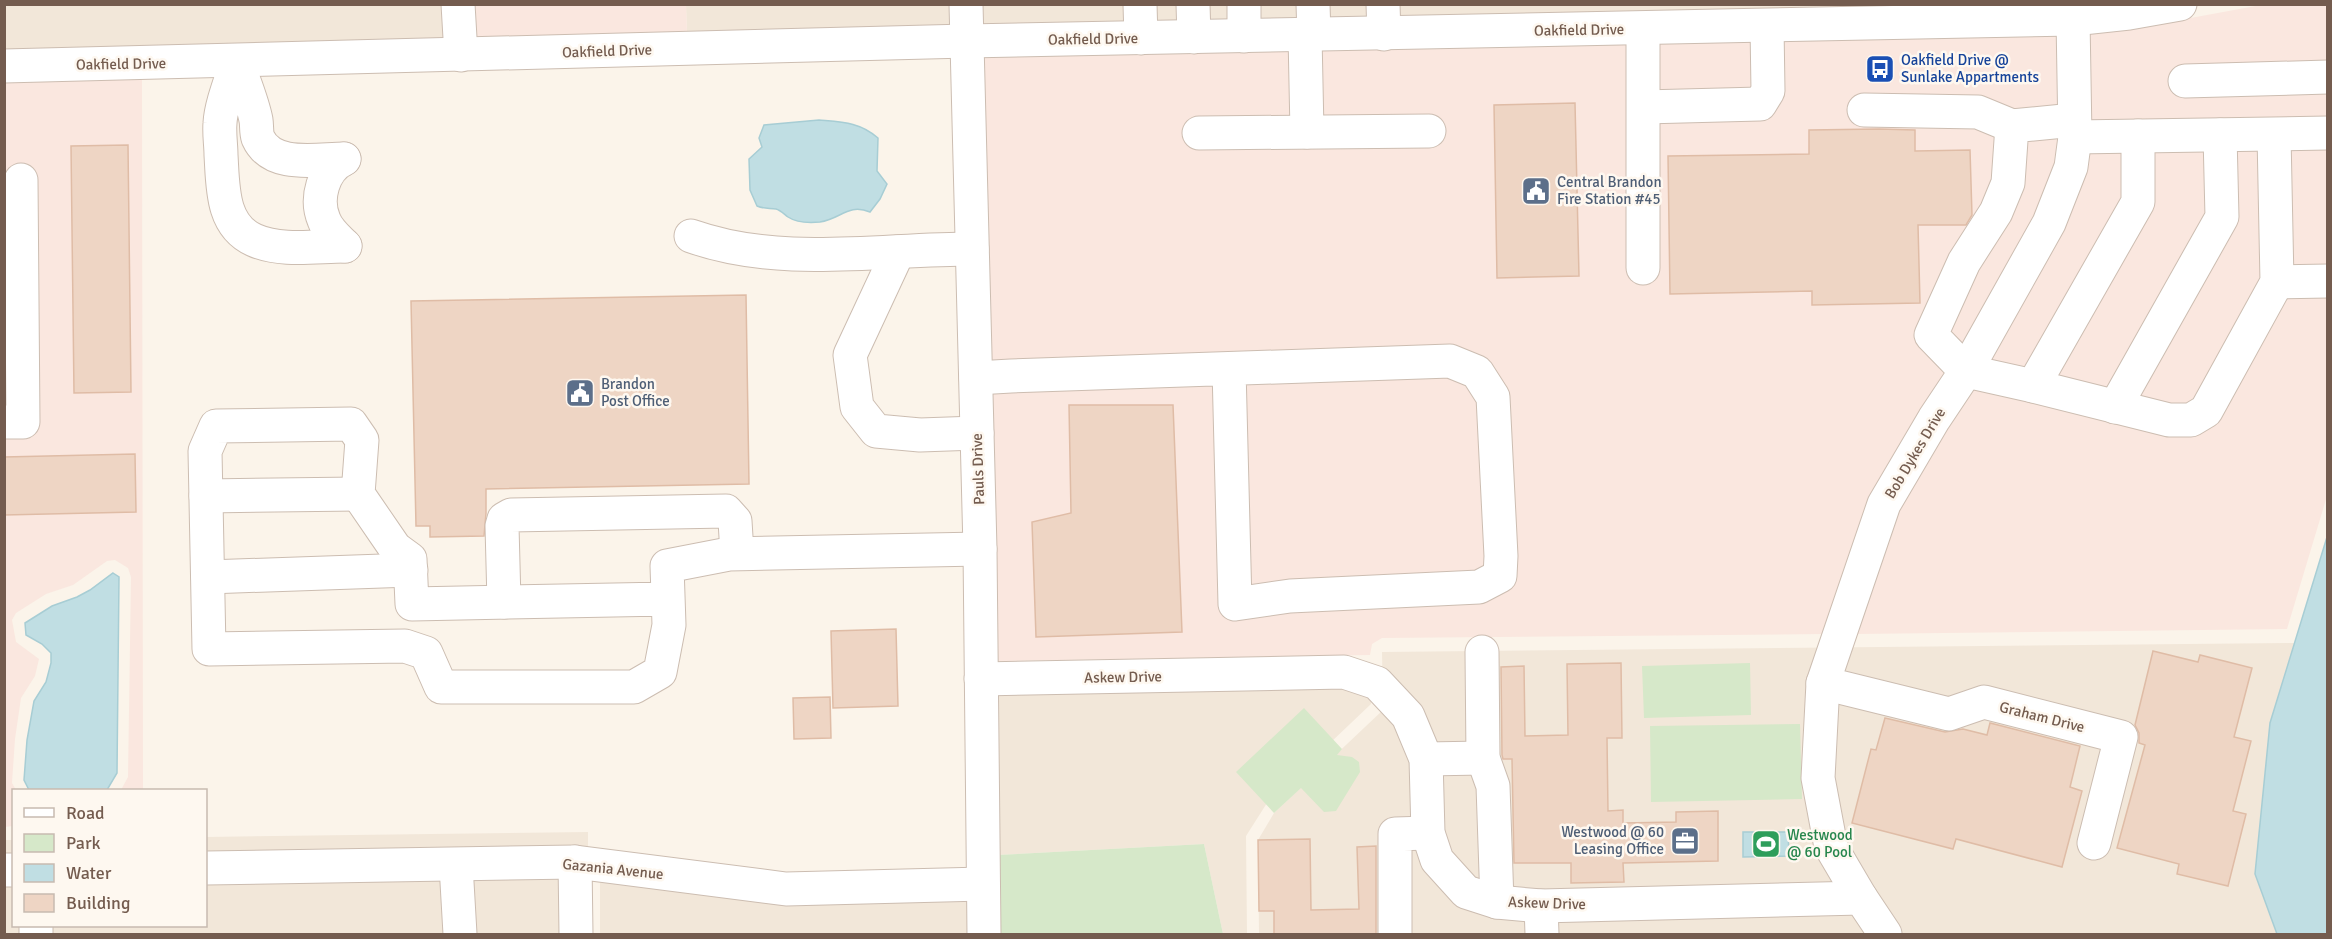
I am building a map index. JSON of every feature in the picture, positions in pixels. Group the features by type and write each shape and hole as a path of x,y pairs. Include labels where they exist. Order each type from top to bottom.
{"street":[{"path":"459,4 461,55"},
{"name":"Pauls Drive","path":"966,4 980,549 984,934"},
{"path":"1140,4 1141,38"},
{"path":"1193,4 1194,37"},
{"name":"Oakfield Drive","path":"4,66 1194,37 1244,20 1311,25 1383,19 1643,29 2073,19 2129,14 2180,4"},
{"name":"Bob Dykes Drive","path":"1861,898 1831,847 1818,778 1823,683 1884,504 1966,371 2049,223 2071,166 2074,128 2073,19"},
{"path":"1307,132 1311,25"},
{"path":"1644,107 1760,104 1768,91 1767,26"},
{"path":"1643,29 1643,268"},
{"path":"237,62 256,121 257,135 268,152 281,158 295,160 344,159 335,163 330,169 325,179 320,202 321,211 329,230 345,246 269,244 254,240 242,232 234,222 227,209 223,190 219,122 237,62"},
{"path":"2185,81 2328,77"},
{"path":"1864,110 1977,112 2012,126 2074,128 2138,136 2328,133"},
{"path":"2012,126 2008,183 1996,212 1964,262 1931,335 1966,371 2169,420 2190,420 2206,411 2277,282 2274,135"},
{"path":"1198,133 1429,130"},
{"path":"2115,407 2222,218 2220,135"},
{"path":"2033,386 2138,202 2138,136"},
{"path":"4,422 23,422 21,180"},
{"path":"691,236 740,249 780,253 972,249"},
{"path":"898,252 850,355 857,407 876,431 920,435 977,433"},
{"path":"2277,282 2328,281"},
{"path":"976,378 1450,361 1477,372 1493,397 1502,556 1500,576 1479,587 1290,596 1235,604 1229,369"},
{"path":"413,648 410,559 395,549 358,494 362,440 351,424 216,426 205,452 209,649 405,646 426,653 441,687 634,687 660,672 669,626 667,566 737,554 980,549"},
{"path":"206,496 358,494"},
{"path":"504,602 502,526 504,519 511,515 726,511 735,521 737,554"},
{"path":"208,577 411,570"},
{"path":"412,604 667,599"},
{"path":"1482,652 1483,758 1493,786 1497,902"},
{"name":"Askew Drive","path":"981,680 1344,672 1377,682 1408,716 1426,759 1428,833 1437,860 1466,892 1542,920 1861,898"},
{"name":"Graham Drive","path":"1823,683 1949,714 1984,702 2121,737 2094,843"},
{"path":"1426,759 1483,758"},
{"path":"1395,934 1395,834 1428,833"},
{"path":"575,862 576,934"},
{"name":"Gazania Avenue","path":"207,868 575,862 786,889 983,884"},
{"path":"456,865 460,934"},
{"path":"1861,898 1885,934"}],"shaded area":[{"path":"1851,4 1851,8 981,25 980,5"},
{"path":"4,5 466,5 467,39 5,51"},
{"path":"466,5 686,5 687,33 467,39"},
{"path":"686,5 952,5 952,25 687,33"},
{"path":"2261,5 2327,5 2327,496 2287,629 1855,634 1897,512 2062,229 2087,34 2131,29"},
{"path":"2059,36 2061,136 2057,162 2037,216 1825,634 1382,638 1372,644 1370,655 995,661 981,57"},
{"path":"142,79 143,789 122,789 128,777 131,577 128,568 115,560 107,561 73,585 46,594 16,613 12,620 16,642 39,659 35,676 21,698 15,739 12,783 15,789 12,789 12,826 5,827 4,83"},
{"path":"2295,643 2270,723 2255,874 2277,934 1259,934 1258,840 1274,813 1383,710 1382,652"},
{"path":"1342,688 1371,697 1371,704 1267,803 1246,836 1247,934 1223,934 1204,844 997,855 995,695"},
{"path":"588,832 588,934 5,934 4,840 12,840 12,927 207,927 207,837"},
{"path":"600,881 969,900 970,934 600,934"}],"green space":[{"path":"1750,663 1751,715 1644,718 1642,666"},
{"path":"1304,708 1342,749 1337,755 1352,757 1359,762 1360,772 1336,811 1324,812 1301,788 1274,813 1236,772"},
{"path":"1800,724 1802,799 1651,802 1650,726"},
{"path":"1204,844 1223,934 998,934 997,855"}],"water":[{"path":"819,120 857,126 878,138 877,171 887,184 880,199 870,212 850,210 816,222 795,220 778,210 757,206 750,190 749,159 762,147 759,138 764,125"},
{"path":"2327,537 2327,934 2277,934 2255,874 2270,723"},
{"path":"113,573 119,577 117,773 108,789 28,789 24,780 27,740 34,701 46,682 51,653 42,644 26,635 25,623 52,606 90,590"},
{"name":"Westwood @ 60 Pool","path":"1743,832 1788,832 1789,856 1743,857"}],"building":[{"name":"Central Brandon Fire Station #45","path":"1575,103 1579,276 1497,278 1494,105"},
{"path":"1809,130 1915,130 1915,151 1970,150 1972,215 1966,225 1918,225 1920,303 1812,305 1812,291 1670,294 1668,156 1809,154"},
{"path":"128,145 131,392 74,393 71,146"},
{"name":"Brandon Post Office","path":"746,295 749,484 486,489 484,536 430,537 430,526 416,526 411,301"},
{"path":"1069,405 1173,405 1182,632 1036,637 1032,522 1071,513"},
{"path":"135,454 136,512 4,515 4,457"},
{"path":"896,629 898,706 833,708 831,631"},
{"path":"2153,651 2198,662 2200,655 2252,668 2234,737 2251,741 2233,811 2246,814 2228,886 2177,874 2179,864 2117,848 2145,745 2139,743 2139,733 2135,725"},
{"path":"1621,663 1622,738 1607,738 1608,811 1623,810 1623,823 1676,822 1676,812 1718,811 1718,861 1623,863 1624,882 1571,883 1571,863 1514,863 1512,759 1503,759 1502,755 1501,667 1524,666 1525,736 1568,735 1567,664"},
{"path":"830,697 831,738 794,739 793,698"},
{"path":"1885,718 1945,732 1963,729 1987,735 1990,723 2080,746 2070,787 2082,791 2062,867 1956,839 1953,849 1852,823 1871,749 1876,750"},
{"path":"1310,839 1311,910 1359,909 1357,847 1376,846 1376,934 1274,934 1274,911 1259,911 1258,840"}],"place":[{"name":"Oakfield Drive @ Sunlake Appartments","path":"1880,69"},
{"name":"Central Brandon Fire Station #45","path":"1536,191"},
{"name":"Brandon Post Office","path":"580,393"},
{"name":"Westwood @ 60 Leasing Office","path":"1685,841"},
{"name":"Westwood @ 60 Pool","path":"1766,844"}]}
